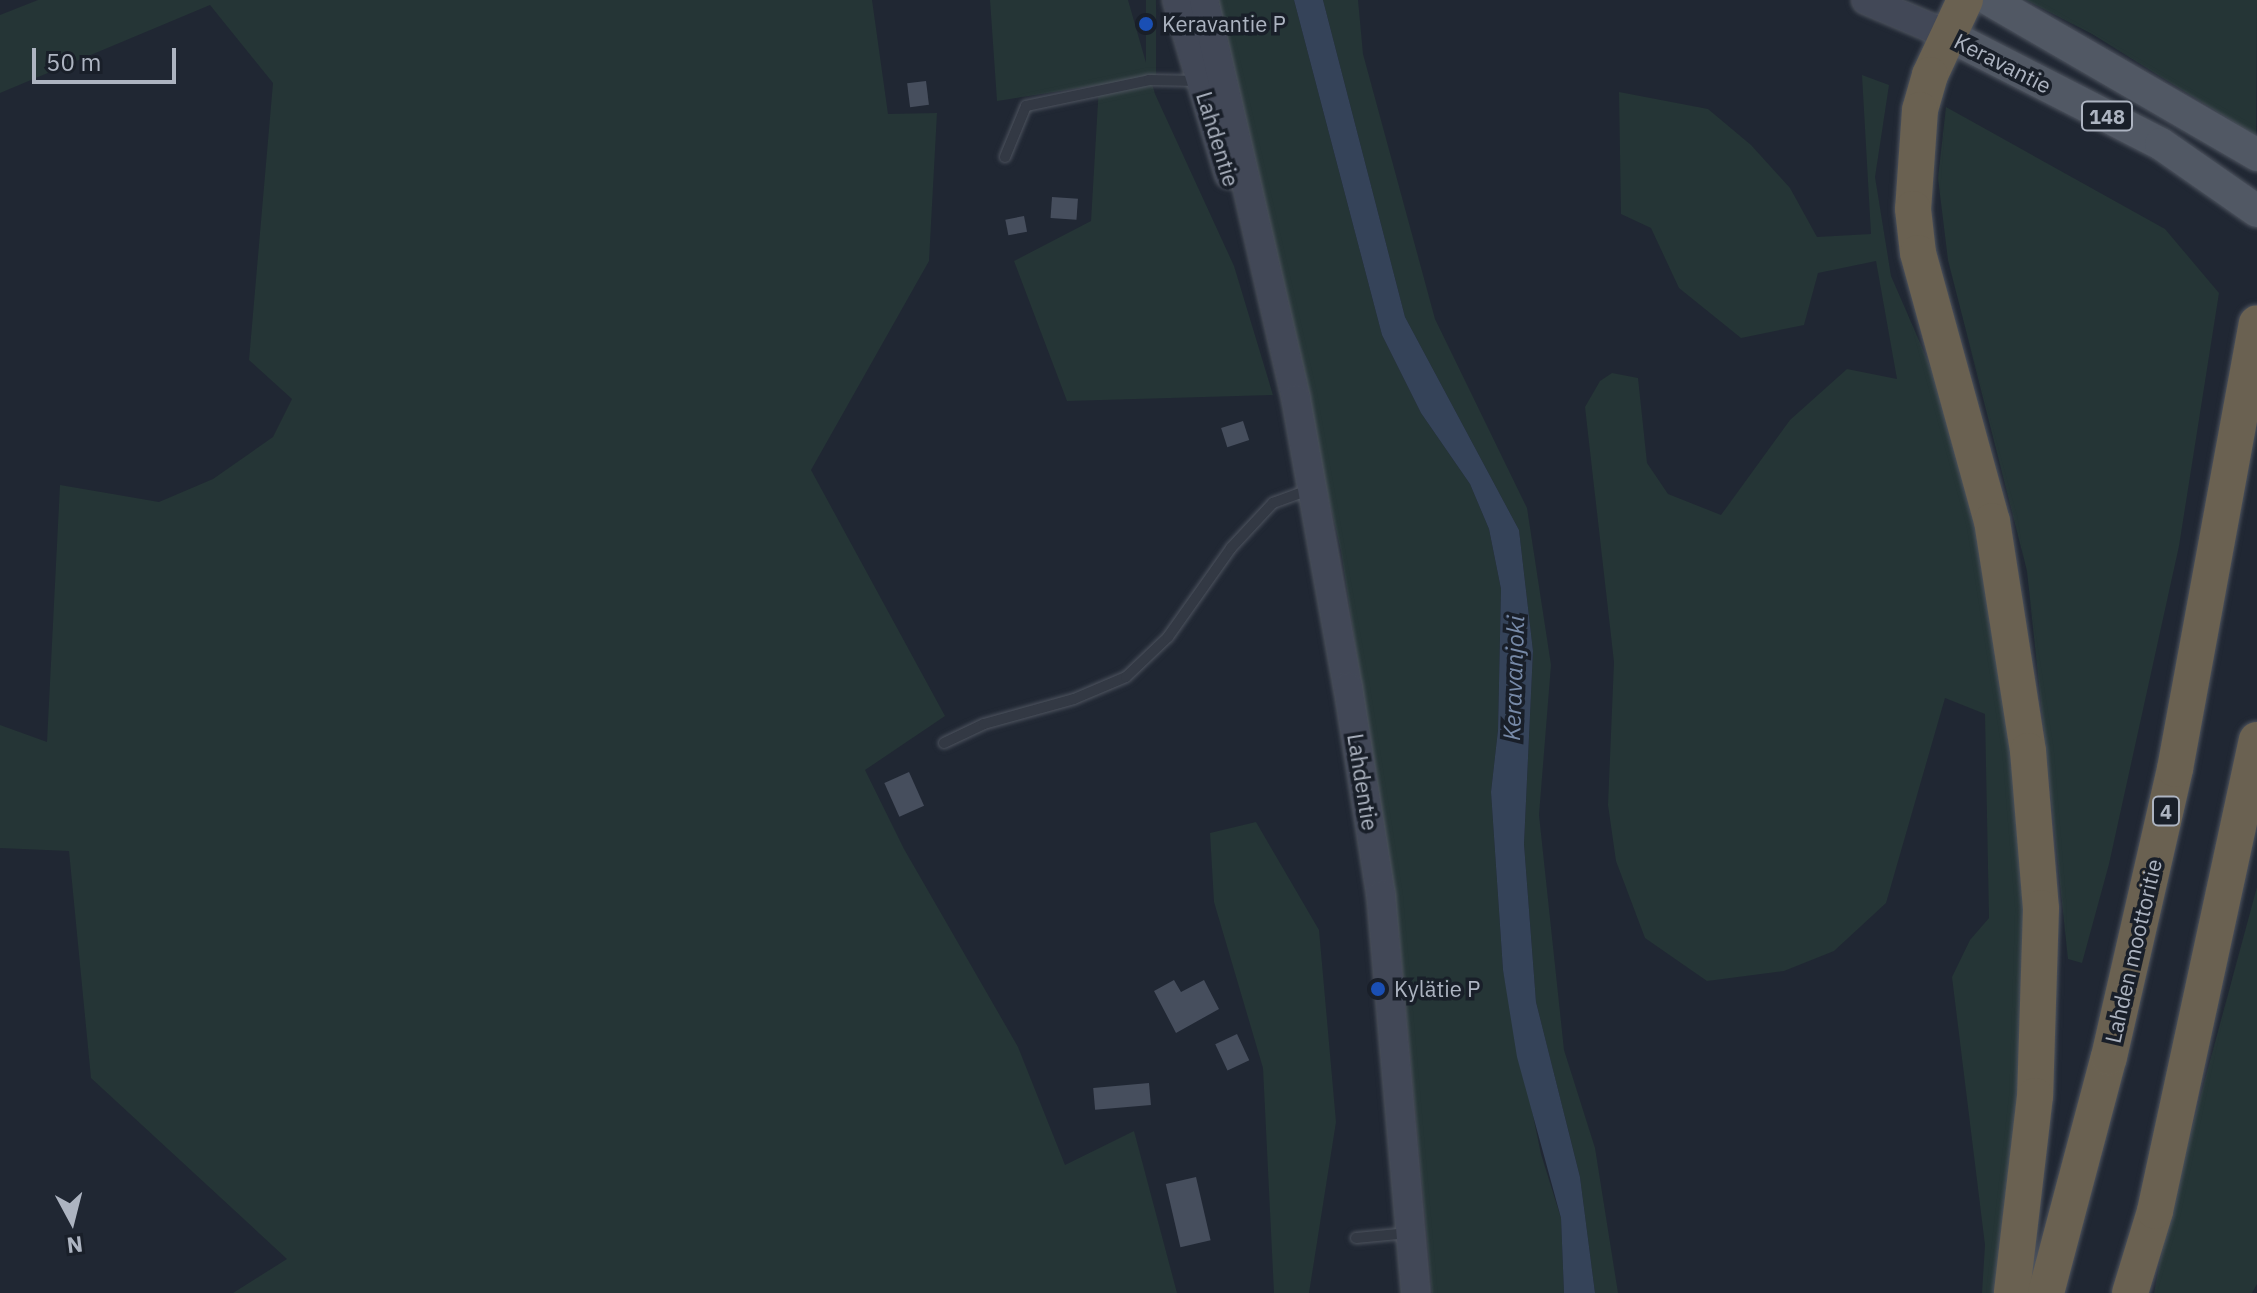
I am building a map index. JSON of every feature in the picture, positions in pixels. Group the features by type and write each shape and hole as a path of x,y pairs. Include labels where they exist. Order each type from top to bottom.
{"highway":[{"path":"1965,0 1948,35 1920,110 1913,209 1918,253 1992,521 2028,751 2041,908 2035,1096 2012,1293"},
{"name":"Lahden moottoritie","path":"2046,1293 2109,1057 2175,769 2257,323"},
{"path":"2130,1293 2155,1211 2257,740"}],"main road":[{"name":"Lahdentie","path":"1177,0 1212,79 1267,276 1313,489 1381,895 1416,1293"},
{"name":"Lahdentie","path":"1204,0 1212,79"},
{"name":"Keravantie","path":"1866,0 1948,35 2161,144 2257,211"},
{"name":"148","path":"1990,0 2257,155"}],"lane":[{"path":"1005,157 1026,106 1149,80 1212,79"},
{"path":"944,743 984,724 1074,699 1126,677 1168,637 1231,548 1273,503 1313,489"},
{"path":"1356,1238 1411,1233"}],"shaded area":[{"path":"38,0 872,0 888,114 937,113 929,261 811,470 945,716 865,770 904,849 1018,1047 1065,1165 1134,1131 1177,1293 233,1293 287,1259 91,1078 69,851 0,848 0,725 47,742 60,485 159,502 213,479 273,437 292,399 249,360 273,83 210,5 0,93 0,15"},
{"path":"990,0 1128,0 1155,94 1234,266 1273,395 1067,401 1014,261 1091,221 1099,85 997,101"},
{"path":"1146,0 1156,0 1156,78 1146,78"},
{"path":"1212,0 1294,0 1382,335 1421,413 1470,484 1489,529 1501,589 1498,730 1491,792 1503,970 1541,1154 1561,1218 1564,1293 1432,1293 1399,934 1341,551"},
{"path":"1323,0 1358,0 1363,54 1435,319 1527,508 1551,665 1539,815 1564,1050 1595,1148 1618,1293 1595,1293 1580,1177 1536,1002 1524,844 1533,651 1519,530 1405,317"},
{"path":"2026,0 2257,0 2256,136 2092,34"},
{"path":"1862,75 1889,85 1875,177 1891,276 1951,414 1986,571 2013,737 2027,907 2027,1087 2002,1293 1982,1293 1985,1245 1952,977 1970,940 1989,918 1985,714 1945,698 1886,903 1834,951 1784,971 1707,981 1645,938 1616,861 1608,805 1614,662 1585,407 1600,381 1612,373 1638,378 1647,463 1668,494 1721,515 1790,420 1847,369 1897,379 1876,261 1818,273 1804,325 1741,338 1679,288 1651,228 1621,214 1619,92 1708,109 1751,145 1790,188 1817,237 1871,234"},
{"path":"1946,107 2165,229 2219,293 2179,546 2109,864 2082,963 2068,959 2027,571 1948,260 1938,178"},
{"path":"1256,822 1319,930 1336,1122 1309,1293 1274,1293 1263,1068 1214,902 1210,833"},
{"path":"2257,887 2257,1284 2252,1293 2154,1293 2170,1209"}],"water":[{"name":"Keravanjoki","path":"1294,0 1323,0 1405,317 1519,530 1533,651 1524,844 1536,1002 1580,1177 1595,1293 1564,1293 1561,1218 1517,1057 1503,970 1491,792 1498,730 1501,589 1489,529 1470,484 1421,413 1382,335"}],"building":[{"path":"926,81 929,105 910,107 907,83"},
{"path":"1052,197 1078,199 1076,220 1051,218"},
{"path":"1024,216 1027,232 1008,235 1005,220"},
{"path":"1243,421 1249,440 1227,447 1221,428"},
{"path":"909,772 924,806 899,817 884,783"},
{"path":"1174,980 1181,992 1204,980 1219,1009 1176,1033 1154,991"},
{"path":"1237,1034 1249,1060 1228,1070 1215,1044"},
{"path":"1149,1083 1151,1105 1095,1110 1093,1088"},
{"path":"1196,1177 1211,1240 1180,1247 1166,1184"}],"place":[{"name":"Keravantie P","path":"1146,24"},
{"name":"Kylätie P","path":"1378,989"}]}
